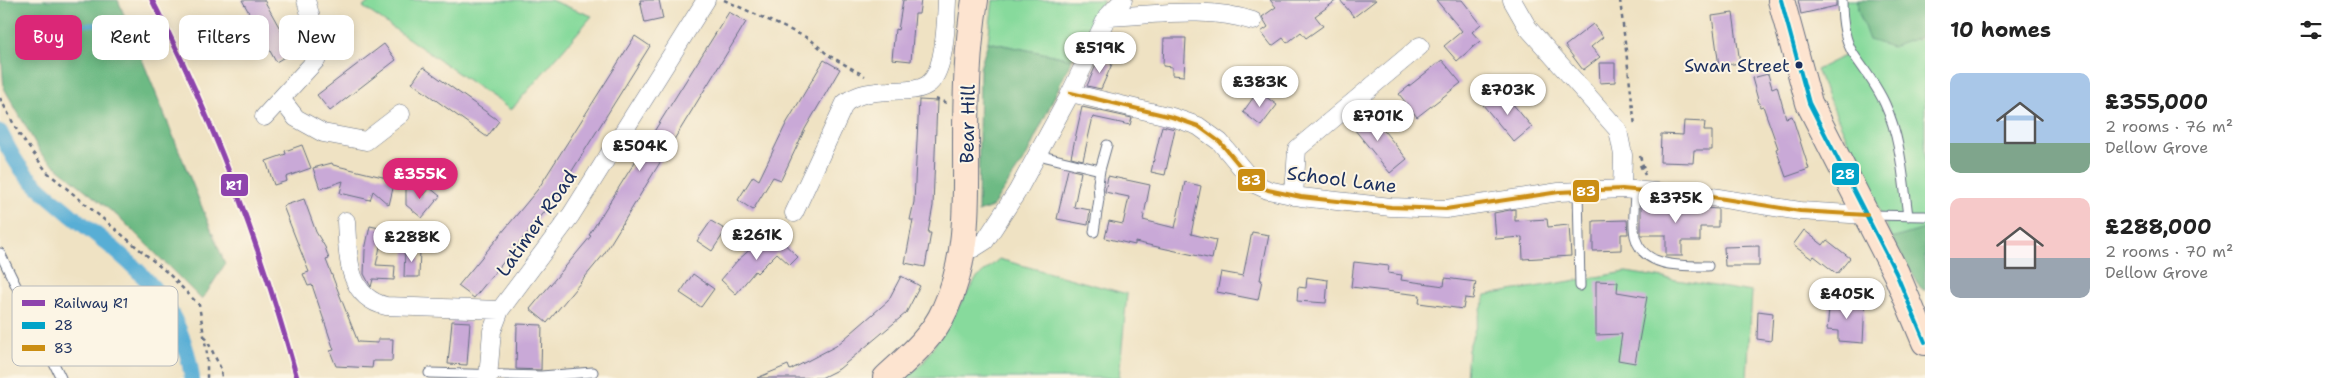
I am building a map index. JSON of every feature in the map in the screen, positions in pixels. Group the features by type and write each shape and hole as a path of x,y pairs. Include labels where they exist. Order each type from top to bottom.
{"street":[{"path":"264,117 316,60 319,47 306,0"},
{"name":"Latimer Road","path":"488,376 492,331 500,310 571,215 706,0"},
{"path":"794,213 841,107 849,99 861,94 913,89 927,85 936,74 965,13 947,0"},
{"path":"964,249 974,248 984,241 1038,155 1071,93 1107,18 1123,0"},
{"path":"1512,0 1528,28 1618,130 1623,155 1635,186"},
{"path":"1781,0 1809,103 1922,327"},
{"path":"1107,18 1202,12 1234,15 1253,22"},
{"name":"Bear Hill","path":"886,378 928,336 945,311 958,275 964,249 965,13"},
{"path":"1294,196 1297,149 1420,46"},
{"name":"School Lane","path":"1071,93 1172,117 1198,126 1220,142 1255,184 1268,190 1294,196 1391,208 1446,209 1502,199 1578,190 1635,186 1800,212 1866,215"},
{"path":"281,99 296,118 323,133 366,141 400,114"},
{"path":"346,220 351,271 354,280 367,299 386,306 500,310"}],"lane":[{"path":"1842,0 1843,24 1853,54 1880,93 1889,114 1902,162 1908,216"},
{"path":"1094,232 1099,199 1098,182 1107,145"},
{"path":"1038,155 1100,170"},
{"path":"1635,186 1635,237 1642,252 1658,261 1677,266 1708,266"},
{"path":"1578,190 1580,286"},
{"path":"1866,215 1925,216"},
{"path":"0,253 16,286"},
{"path":"55,366 61,378"},
{"path":"429,372 488,376 541,376 593,372"}],"path":[{"path":"724,0 810,39 828,56 888,91"},
{"path":"1620,0 1635,127"},
{"path":"913,89 966,112"},
{"path":"0,98 18,134 47,172 169,274 199,305 204,332 207,378"},
{"path":"1635,186 1640,152"},
{"path":"204,332 221,369 222,378"}],"green space":[{"path":"0,0 118,0 124,15 92,15 92,60 142,60 225,264 202,300 121,219 42,155 4,88 0,41"},
{"path":"372,0 550,0 592,16 511,110 363,7"},
{"path":"993,0 1104,0 1072,59 988,42"},
{"path":"1840,0 1858,0 1858,10 1917,40 1925,35 1925,230 1892,239 1816,70 1848,54 1841,30"},
{"path":"1858,0 1925,0 1925,35 1892,47 1869,40 1858,10"},
{"path":"988,42 1072,59 1027,155 992,207 978,212 980,68"},
{"path":"1924,229 1925,291 1920,287 1892,239"},
{"path":"999,259 1127,294 1119,378 906,378 923,363 976,279"},
{"path":"1626,272 1752,292 1747,378 1466,378 1468,350 1486,295"}],"building":[{"path":"242,0 264,0 279,27 279,60 276,62 269,49 269,15 250,15"},
{"path":"640,0 659,0 663,19 645,23"},
{"path":"903,0 921,0 919,14 915,14 911,61 892,59 895,29 898,30"},
{"path":"1270,0 1337,0 1315,16 1323,26 1306,38 1301,32 1287,43 1283,38 1272,46 1261,32 1268,27 1262,17 1276,7"},
{"path":"1340,0 1376,0 1354,17"},
{"path":"1436,0 1462,0 1481,24 1472,32 1480,41 1457,61 1444,46 1462,31"},
{"path":"1798,0 1836,0 1836,6 1801,14"},
{"path":"729,12 746,22 604,254 547,323 530,309 591,236 589,235"},
{"path":"1733,13 1740,63 1719,66 1712,16"},
{"path":"1593,24 1603,37 1591,47 1600,57 1583,70 1565,46"},
{"path":"635,36 650,46 552,203 474,298 458,286 538,189"},
{"path":"1164,38 1186,38 1184,76 1172,75 1172,67 1163,66"},
{"path":"384,44 396,60 330,111 317,95"},
{"path":"1099,58 1112,64 1101,89 1087,86"},
{"path":"824,60 840,69 805,129 781,180 773,177 753,210 738,200 753,176 759,180 786,124"},
{"path":"1442,60 1461,83 1417,117 1399,94"},
{"path":"1599,63 1615,63 1615,82 1600,83"},
{"path":"423,67 499,121 487,137 412,83"},
{"path":"1768,74 1772,88 1777,86 1786,118 1792,116 1809,169 1786,177 1763,106 1760,107 1752,78"},
{"path":"1501,90 1532,127 1514,142 1483,105"},
{"path":"1258,91 1277,105 1261,126 1243,112"},
{"path":"919,100 937,101 933,206 928,233 931,233 925,267 905,263 913,220 910,220 914,202"},
{"path":"1082,107 1132,118 1130,125 1093,117 1083,160 1071,157"},
{"path":"1367,110 1407,159 1390,173 1350,124"},
{"path":"1684,121 1705,122 1704,131 1712,131 1712,150 1694,150 1693,163 1660,162 1661,134 1683,135"},
{"path":"1162,126 1175,129 1165,175 1151,172"},
{"path":"302,145 311,168 286,177 287,181 274,185 266,161 286,154 285,151"},
{"path":"332,163 333,165 395,180 389,205 373,191 370,200 340,193 343,181 320,189 313,168"},
{"path":"1068,169 1081,172 1074,207 1090,210 1088,225 1057,219"},
{"path":"1108,176 1150,185 1143,220 1175,228 1185,182 1201,186 1191,234 1216,240 1212,259 1135,242 1135,245 1105,238 1109,221 1123,224 1129,197 1105,192"},
{"path":"406,181 424,195 430,188 440,196 422,218 406,205"},
{"path":"304,199 316,232 325,247 329,259 326,260 358,342 378,343 378,339 393,339 392,361 373,361 372,368 336,366 330,351 334,350 312,285 308,286 303,274 309,272 283,206"},
{"path":"1641,203 1718,209 1718,227 1700,227 1700,241 1682,241 1682,256 1666,256 1666,235 1641,235"},
{"path":"1515,209 1515,221 1547,219 1548,227 1569,225 1571,256 1523,259 1522,237 1496,239 1494,213"},
{"path":"1627,220 1628,234 1621,234 1621,250 1593,251 1593,221"},
{"path":"711,221 726,230 712,251 697,241"},
{"path":"370,226 384,229 376,265 395,266 394,280 373,279 371,287 364,274 365,250"},
{"path":"1804,230 1823,245 1827,240 1850,258 1837,274 1814,256 1812,259 1793,245"},
{"path":"771,231 798,257 790,265 777,253 757,273 755,271 736,294 721,280 737,261"},
{"path":"1252,232 1269,235 1258,300 1217,292 1221,272 1243,276"},
{"path":"1759,246 1759,266 1725,266 1724,247"},
{"path":"405,249 420,249 419,277 404,277"},
{"path":"1354,262 1389,266 1388,273 1402,275 1401,280 1444,286 1445,278 1476,282 1473,299 1465,298 1463,309 1419,303 1420,295 1351,287"},
{"path":"693,274 714,289 701,307 680,293"},
{"path":"901,276 920,286 906,313 839,369 821,378 757,378 788,365 790,370 836,346 888,301"},
{"path":"1307,277 1328,280 1326,303 1297,301 1298,287 1306,288"},
{"path":"1596,281 1618,282 1617,292 1647,297 1635,363 1618,360 1622,334 1596,335"},
{"path":"1830,299 1865,301 1863,343 1838,341 1838,331 1827,330"},
{"path":"1758,311 1773,313 1771,341 1757,339"},
{"path":"452,321 470,322 467,365 448,364"},
{"path":"517,324 542,325 541,370 516,369"}],"waterway":[{"path":"82,25 92,25"},
{"path":"0,132 16,162 34,183 133,266 152,286"},
{"path":"178,328 186,350 192,378"}],"rail line":[{"name":"R1","path":"152,0 175,45 216,138 252,233 297,378"}],"transit line":[{"name":"28","path":"1781,0 1809,103 1896,273 1925,342"},
{"name":"83","path":"1071,93 1172,117 1198,126 1220,142 1255,184 1268,190 1301,197 1391,207 1446,209 1559,192 1622,189 1712,197 1800,211 1867,215"}],"place":[{"name":"Swan Street","path":"1799,65"}]}
